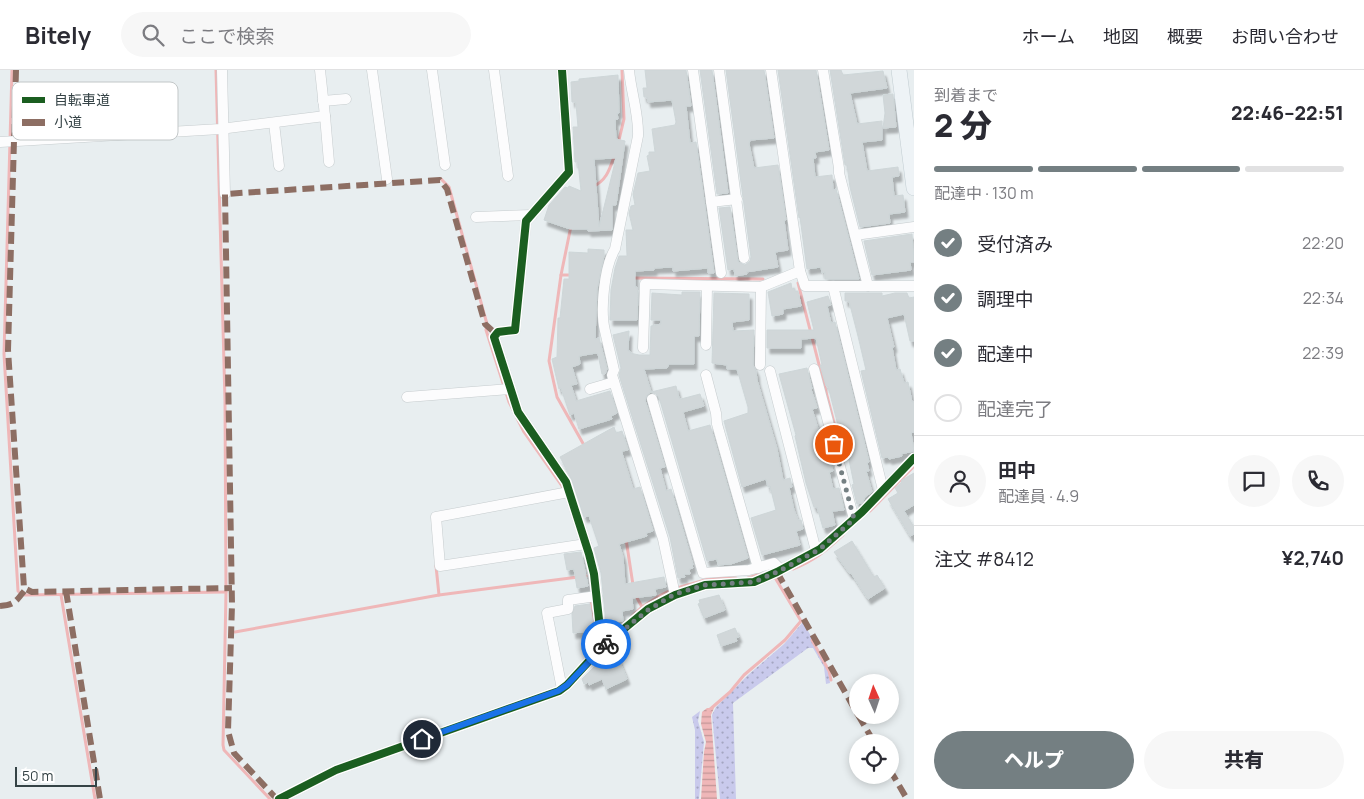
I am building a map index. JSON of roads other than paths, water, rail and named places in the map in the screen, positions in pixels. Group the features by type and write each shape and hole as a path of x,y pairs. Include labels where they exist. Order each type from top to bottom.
{"main road":[{"path":"899,70 914,188"}],"street":[{"path":"222,70 220,129 225,194"},
{"path":"320,70 329,162"},
{"path":"372,70 387,179"},
{"path":"432,70 445,165"},
{"path":"494,70 508,176"},
{"path":"562,70 569,172 526,221 515,330 498,332 494,337 506,390 522,418 566,482 594,574 602,647"},
{"path":"628,70 630,91 638,125 638,136 615,249 610,257 604,311 605,330 614,370 612,375 663,539 674,591"},
{"path":"693,70 721,273"},
{"path":"719,70 744,258"},
{"path":"772,70 800,271 805,286 867,283 914,286"},
{"path":"823,70 839,173 867,283"},
{"path":"323,101 346,99"},
{"path":"178,132 220,129 325,116"},
{"path":"274,123 279,166"},
{"path":"5,142 38,140"},
{"path":"711,202 736,199"},
{"path":"476,217 532,215"},
{"path":"855,235 914,227"},
{"path":"643,348 645,284 761,287 800,271"},
{"path":"706,286 706,345"},
{"path":"833,286 883,490"},
{"path":"760,365 761,287"},
{"path":"770,370 816,551"},
{"path":"814,370 854,519"},
{"path":"706,375 716,413 716,424 758,568"},
{"path":"590,389 614,382"},
{"path":"407,396 506,390"},
{"path":"652,398 704,579"},
{"path":"704,579 754,582 816,551 854,519 914,458"},
{"path":"569,492 436,517 440,566 586,544"},
{"path":"280,799 336,770 562,689 602,647 674,591 704,579 758,568 774,562 781,570"},
{"path":"562,689 548,613 568,609 568,600 597,596"}],"waterway":[{"path":"12,70 4,354 18,591 25,595 226,592"},
{"path":"216,70 225,401 226,592 223,745 224,750 270,799"},
{"path":"618,144 624,119 622,70"},
{"path":"592,187 605,178 615,154"},
{"path":"441,179 449,187 487,324 486,330 513,410"},
{"path":"571,226 561,275 549,361 557,397 585,447"},
{"path":"561,275 573,275"},
{"path":"632,278 763,279"},
{"path":"798,283 834,423"},
{"path":"517,418 524,432 563,490"},
{"path":"870,511 914,466"},
{"path":"793,569 820,555 843,535"},
{"path":"626,539 633,585"},
{"path":"436,566 439,595"},
{"path":"748,578 761,574"},
{"path":"235,632 439,595 586,576"},
{"path":"708,711 730,692 744,675 785,640 801,621 774,576"},
{"path":"677,588 712,578 736,578"},
{"path":"636,596 642,607 671,590"},
{"path":"61,595 95,799"},
{"path":"591,600 595,639 598,645"},
{"path":"632,616 642,607"},
{"path":"812,640 829,671 831,680"}]}
